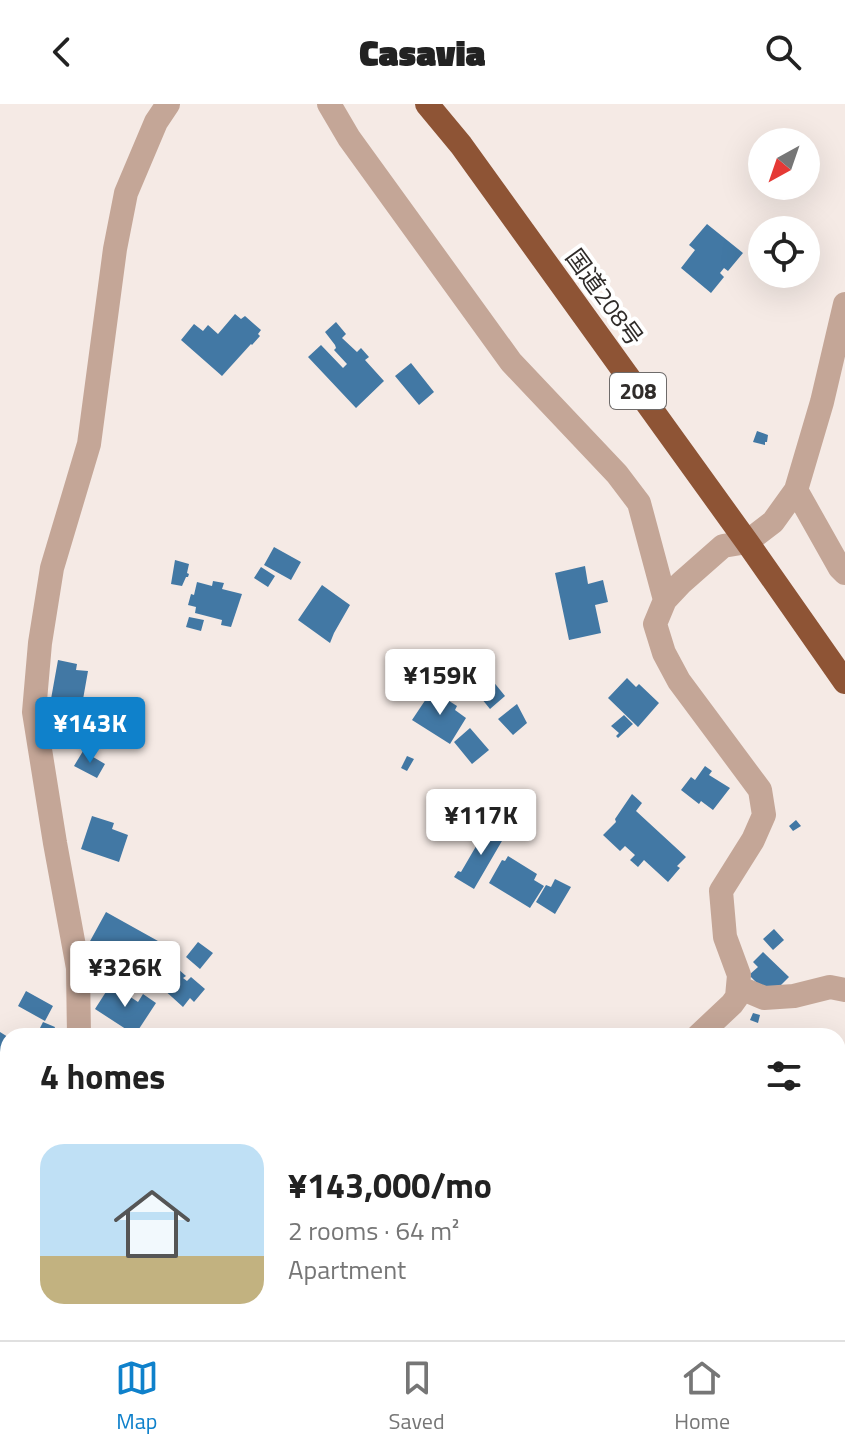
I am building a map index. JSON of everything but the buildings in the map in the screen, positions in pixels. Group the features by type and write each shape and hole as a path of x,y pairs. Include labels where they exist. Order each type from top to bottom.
{"highway":[{"name":"国道208号","path":"427,104 461,145 845,682"}],"street":[{"path":"79,1028 78,968 34,712 40,643 52,568 89,444 115,249 126,193 156,122 168,104"},
{"path":"329,104 349,138 511,362 617,474 639,503 665,600"},
{"path":"706,1028 737,997 739,975 725,937 721,891 753,840 764,815 760,790 679,681 664,653 655,624 665,600 723,546 747,542 773,522 796,490 822,402 845,304"},
{"path":"796,490 845,573"},
{"path":"738,987 764,998 794,996 830,987 845,990"}]}
